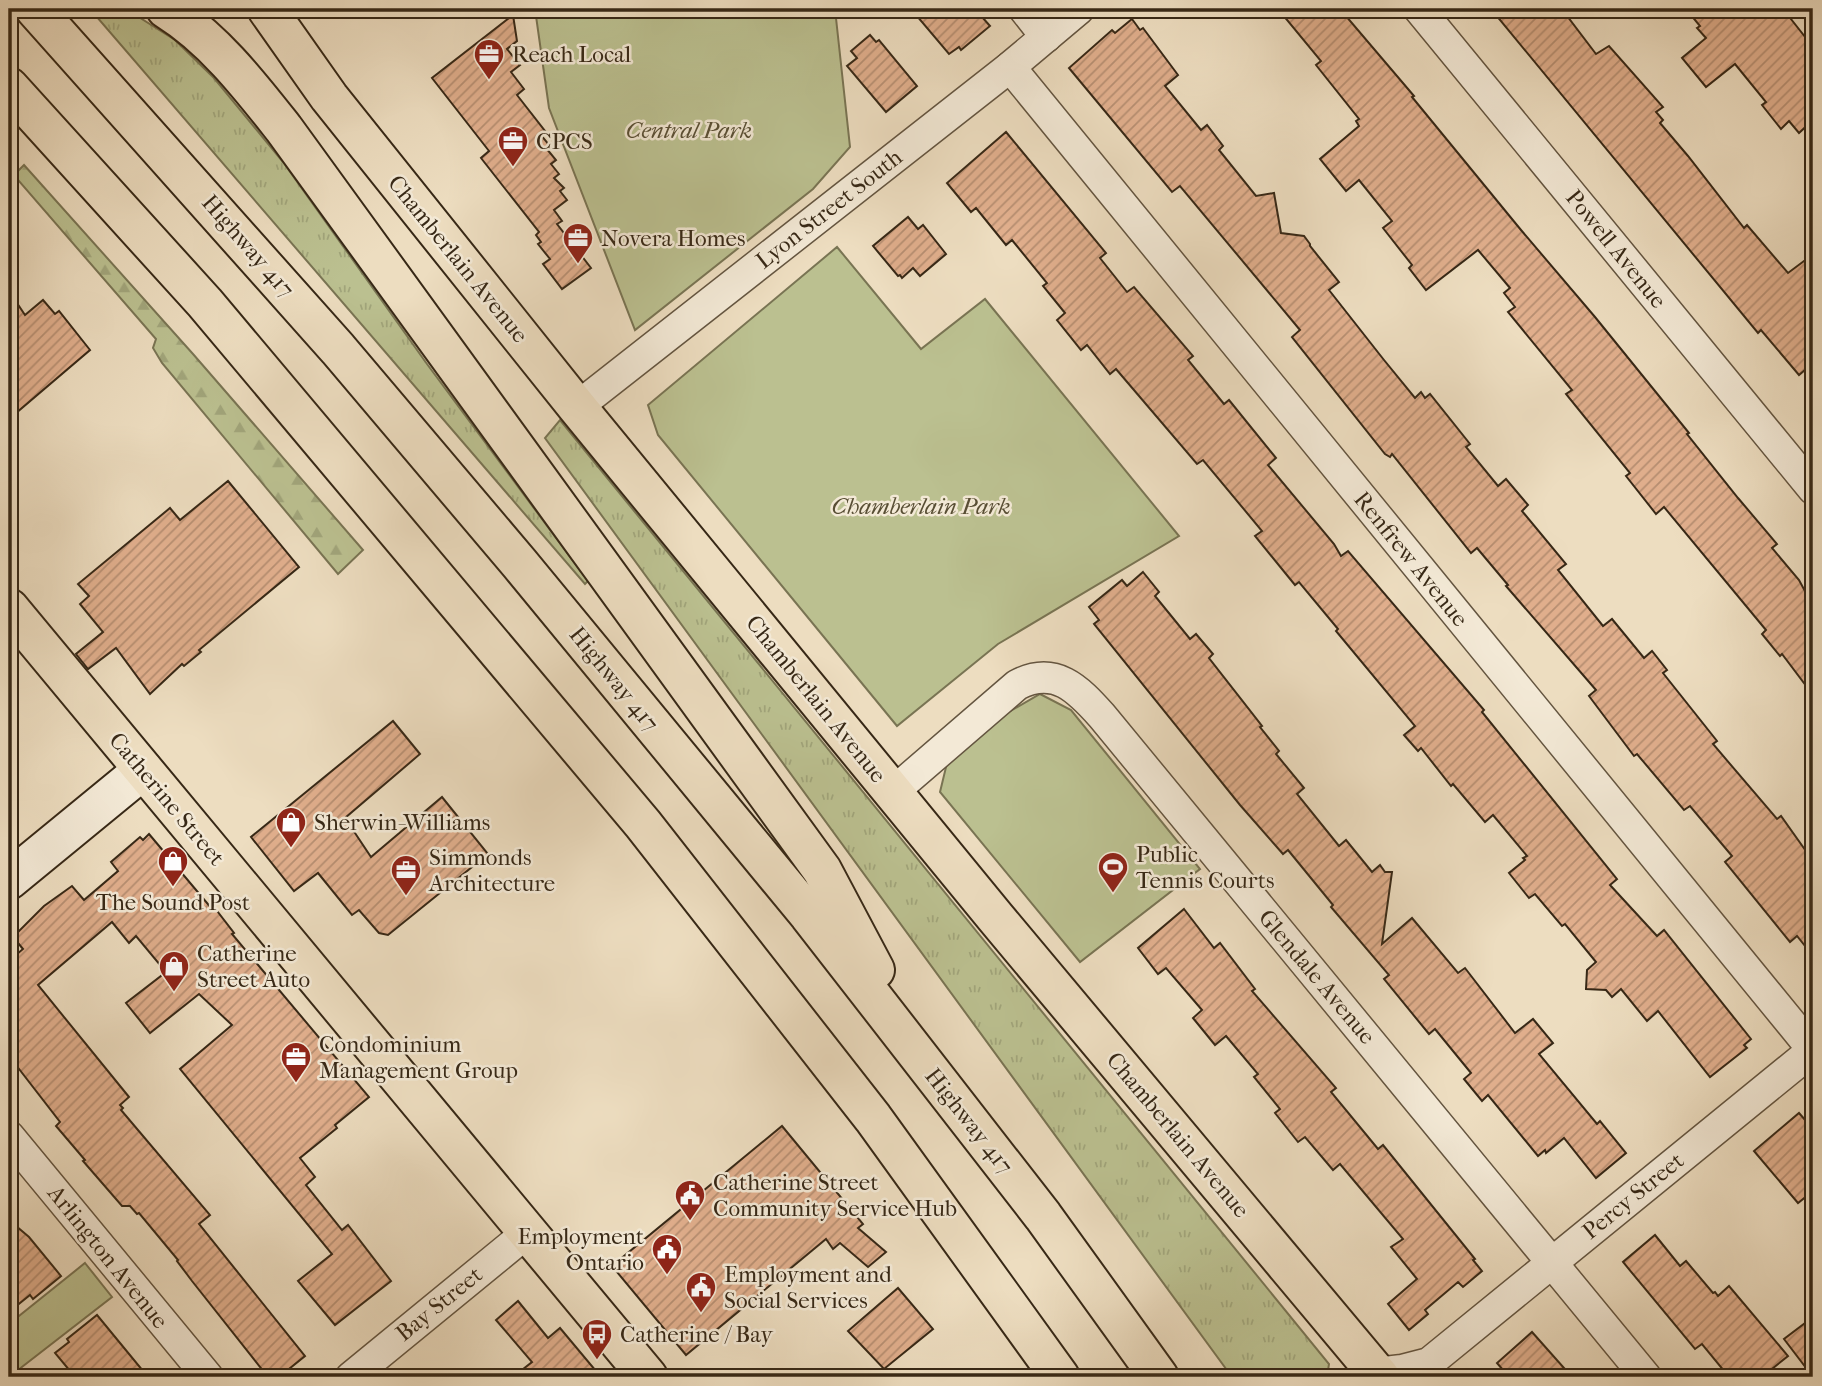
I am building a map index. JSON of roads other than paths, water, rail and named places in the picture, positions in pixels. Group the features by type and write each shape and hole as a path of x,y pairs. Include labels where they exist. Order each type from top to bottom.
{"main road":[{"name":"Highway 417","path":"35,9 338,349 520,564 808,915 1044,1216 1159,1377"},
{"path":"166,9 180,18 232,65 284,129 814,859 932,1073"},
{"path":"242,9 329,97"},
{"name":"Chamberlain Avenue","path":"267,9 329,97 577,407 1371,1371"},
{"path":"9,87 205,303 643,824 873,1118 1060,1377"},
{"name":"Catherine Street","path":"9,608 648,1377"},
{"path":"9,880 143,769"},
{"path":"1032,1340 1052,1377"}],"street":[{"path":"1024,9 1045,37"},
{"name":"Lyon Street South","path":"577,407 1010,67 1079,9"},
{"name":"Powell Avenue","path":"1419,9 1813,489"},
{"name":"Renfrew Avenue","path":"1010,67 1813,1050"},
{"name":"Glendale Avenue","path":"893,792 1017,685 1040,677 1066,682 1102,716 1646,1377"},
{"name":"Percy Street","path":"1371,1371 1402,1370 1429,1363 1813,1050"},
{"name":"Arlington Avenue","path":"9,1136 208,1377"},
{"name":"Bay Street","path":"351,1377 528,1232"},
{"name":"Percy Street","path":"1437,1377 1447,1363 1454,1343"}],"place":[{"name":"Reach Local","path":"489,81"},
{"name":"CPCS","path":"513,168"},
{"name":"Novera Homes","path":"578,265"},
{"name":"Sherwin-Williams","path":"291,849"},
{"name":"The Sound Post","path":"173,888"},
{"name":"Public Tennis Courts","path":"1113,894"},
{"name":"Simmonds Architecture","path":"406,897"},
{"name":"Catherine Street Auto","path":"174,993"},
{"name":"Condominium Management Group","path":"296,1084"},
{"name":"Catherine Street Community Service Hub","path":"690,1222"},
{"name":"Employment Ontario","path":"667,1276"},
{"name":"Employment and Social Services","path":"701,1314"},
{"name":"Catherine / Bay","path":"597,1361"}],"park label":[{"name":"Central Park","path":"689,130"},
{"name":"Chamberlain Park","path":"921,506"}]}
